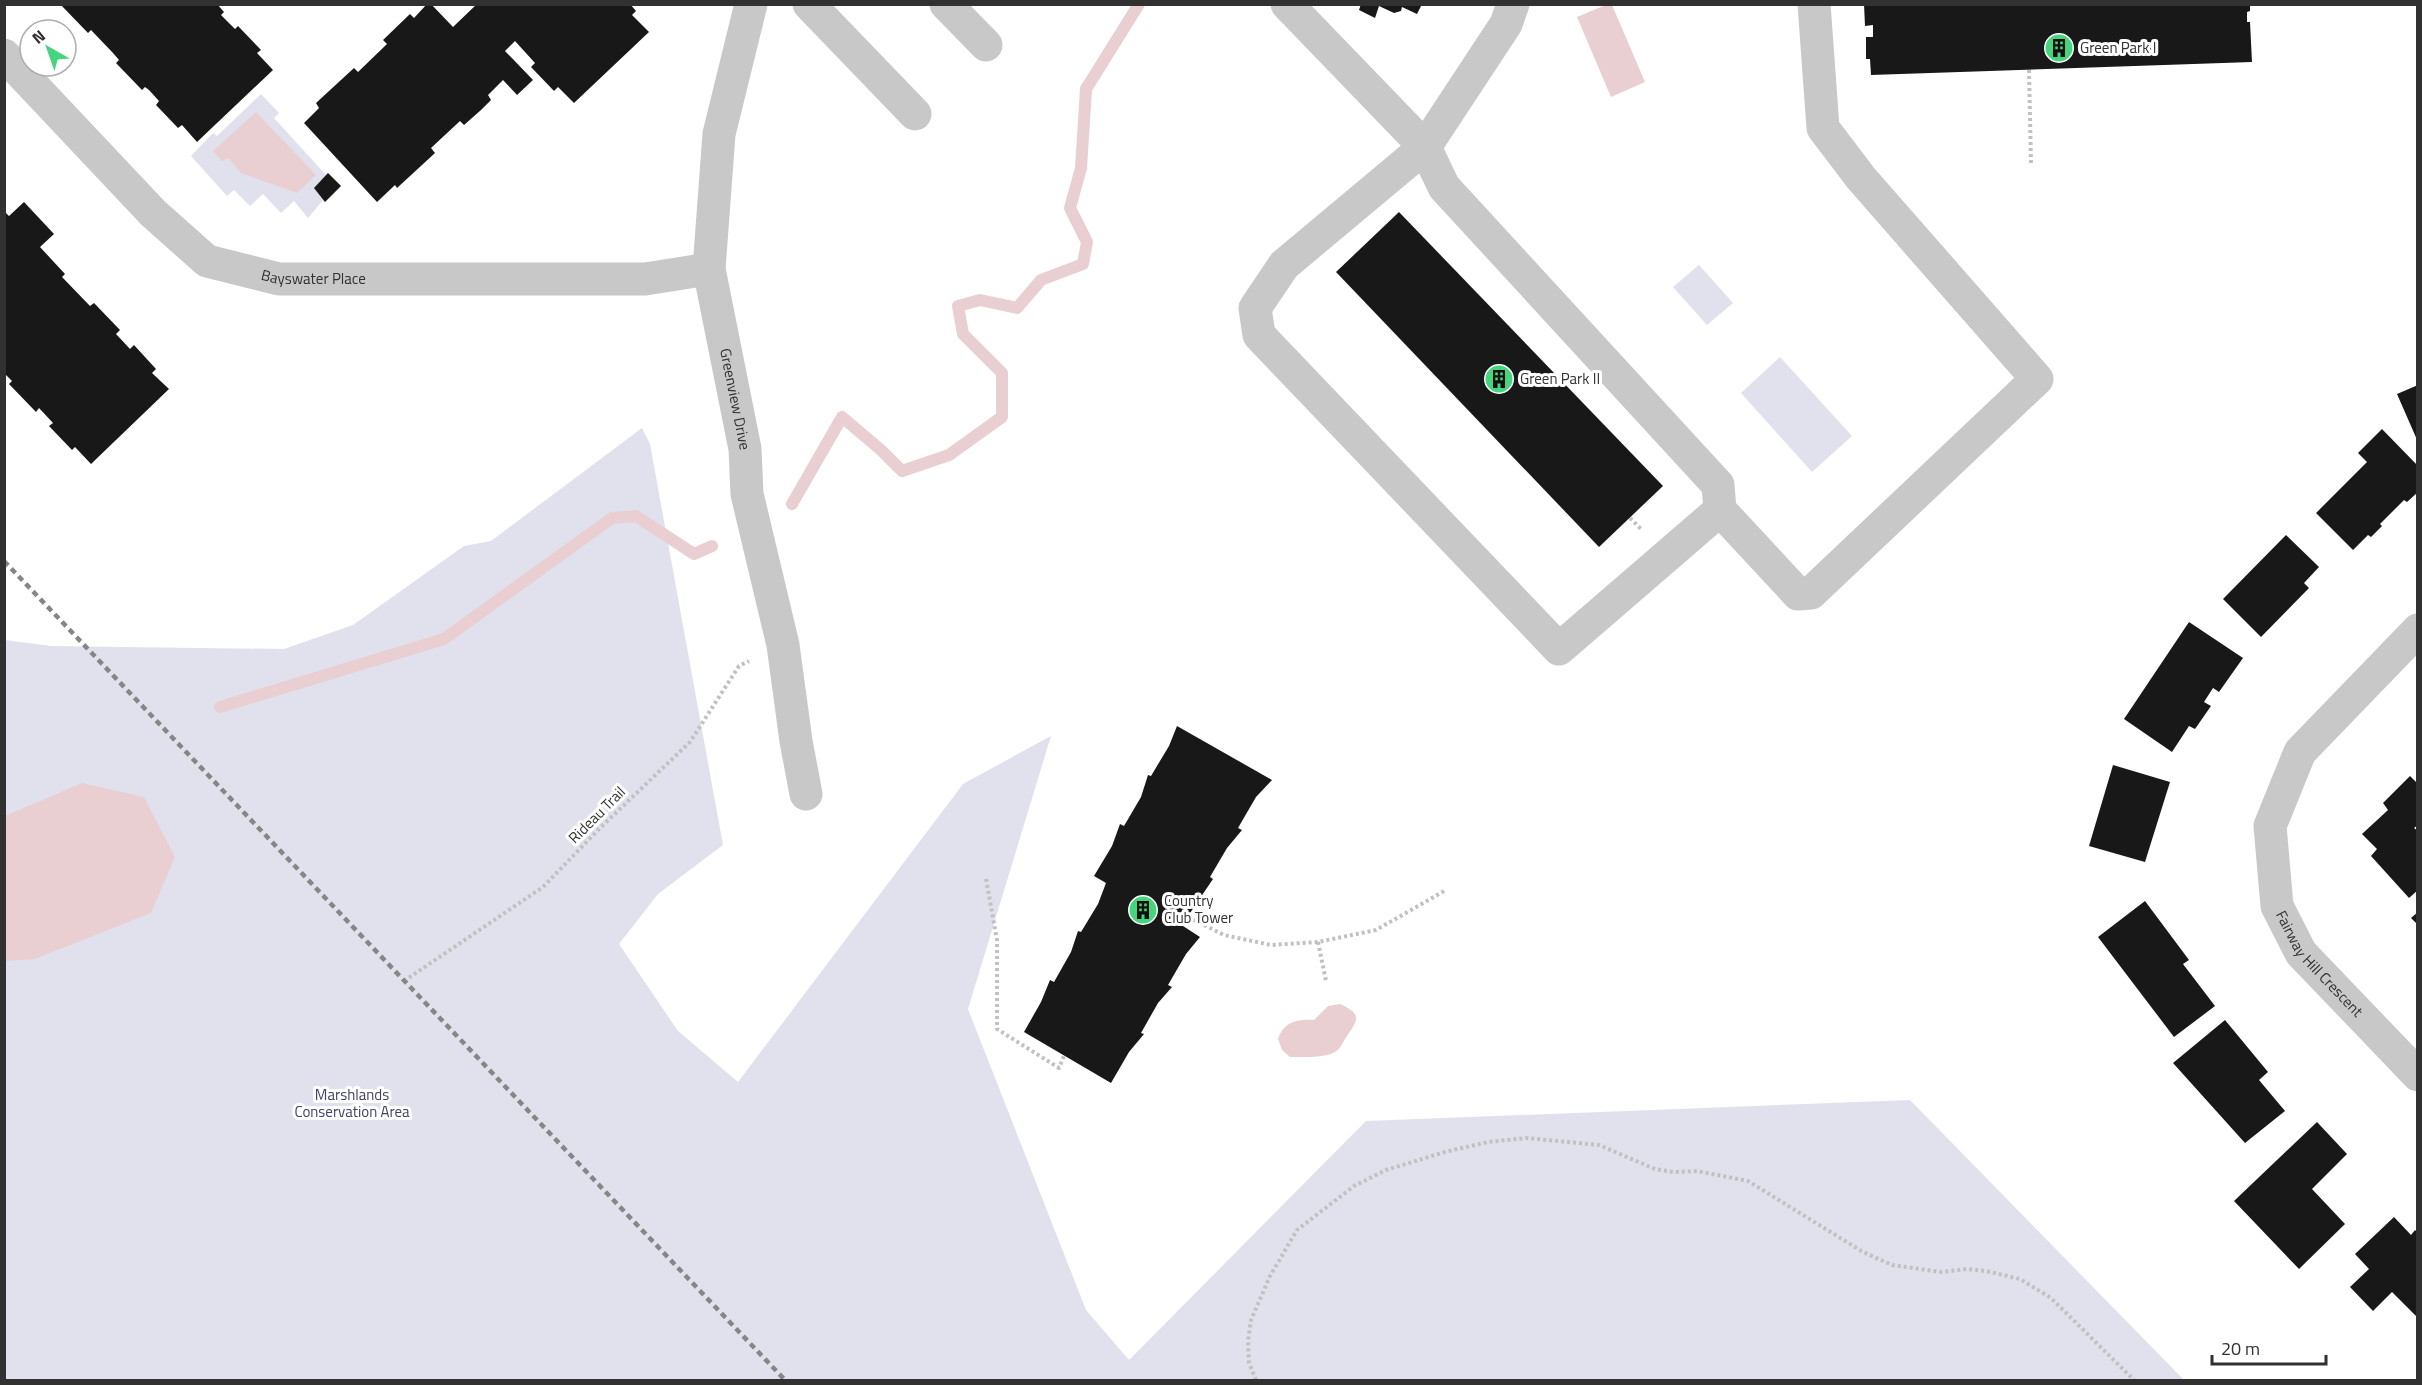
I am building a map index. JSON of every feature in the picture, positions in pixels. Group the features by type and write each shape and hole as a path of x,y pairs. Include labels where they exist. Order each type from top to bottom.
{"street":[{"name":"Greenview Drive","path":"751,4 718,134 709,269 745,449 747,494 783,645 806,794"},
{"path":"809,4 915,114"},
{"path":"946,4 986,45"},
{"path":"1287,4 1425,147 1444,187 1718,485 1720,510 1798,594 1811,593 2037,379 1861,178 1822,128 1814,4"},
{"path":"1513,4 1506,24 1425,147 1284,265 1255,308 1259,335 1559,649 1720,510"},
{"name":"Bayswater Place","path":"4,55 153,213 207,261 279,279 645,279 709,269"},
{"name":"Fairway Hill Crescent","path":"2418,630 2300,752 2270,826 2277,906 2301,953 2418,1075"}],"path":[{"path":"2029,70 2031,164"},
{"name":"Rideau Trail","path":"404,981 543,887 600,828 690,742 739,666 783,645"},
{"path":"986,879 997,940 998,1029 1059,1068 1064,1056"},
{"path":"1188,917 1224,935 1271,945 1318,942 1376,930 1446,890"},
{"path":"1318,942 1326,981"},
{"path":"1256,1380 1249,1363 1248,1341 1251,1320 1270,1276 1297,1230 1354,1186 1386,1170 1488,1142 1526,1138 1599,1145 1654,1168 1672,1172 1707,1172 1748,1181 1863,1252 1893,1265 1941,1272 1967,1269 2001,1273 2020,1279 2050,1298 2134,1380"}],"green space":[{"path":"261,94 279,113 274,118 326,175 328,173 341,186 325,202 323,200 308,218 294,201 281,213 263,194 250,206 234,190 227,196 191,156 213,133 217,136"},
{"path":"1699,265 1733,303 1707,325 1673,287"},
{"path":"1780,357 1852,436 1812,472 1741,393"},
{"name":"Marshlands Conservation Area","path":"642,428 650,444 723,845 658,894 619,944 678,1031 738,1082 963,784 1051,736 968,1009 1086,1310 1129,1360 1366,1121 1910,1100 2184,1380 5,1380 5,640 51,646 284,649 353,625 464,546 491,541"}],"shaded area":[{"path":"1608,4 1612,5 1645,82 1611,97 1577,17"},
{"path":"256,112 316,175 297,193 241,173 228,158 222,161 213,151"},
{"path":"82,783 144,797 175,857 151,913 35,959 5,961 5,816"},
{"path":"1340,1004 1353,1012 1356,1019 1337,1050 1323,1056 1290,1057 1282,1050 1278,1039 1287,1025 1296,1021 1314,1020 1328,1006"}],"building":[{"path":"60,4 217,4 224,12 221,15 235,29 238,26 261,50 257,53 273,70 197,142 182,125 178,128 156,105 159,101 149,90 145,87 142,90 116,63 119,60 91,30 88,33 78,23 78,18 74,18"},
{"path":"427,4 431,4 453,27 477,4 630,4 636,11 632,15 649,32 574,103 558,87 554,91 531,67 535,63 515,41 505,51 533,80 517,95 503,80 488,95 491,100 481,110 464,125 460,121 431,148 435,153 397,188 395,185 377,202 304,123 319,108 316,103 354,68 358,72 387,44 383,40 410,14 414,18"},
{"path":"1361,4 1422,4 1417,14 1402,7 1401,11 1394,13 1379,6 1375,18 1359,10"},
{"name":"Green Park I","path":"1864,4 2250,4 2247,22 2250,22 2252,62 1871,75 1870,59 1866,59 1866,37 1873,37 1873,25 1865,26"},
{"path":"328,173 341,186 325,202 314,188"},
{"path":"24,202 54,234 40,247 65,274 62,277 90,306 94,303 120,330 116,334 130,349 134,345 156,369 152,373 169,389 91,464 75,447 72,450 49,426 53,423 39,408 36,412 9,384 12,381 4,373 4,211 9,216"},
{"name":"Green Park II","path":"1399,212 1663,486 1599,547 1336,272"},
{"path":"2418,385 2418,442 2397,394"},
{"path":"2382,429 2418,466 2418,492 2407,502 2404,500 2380,524 2382,526 2371,537 2368,535 2353,550 2316,513 2367,462 2358,453"},
{"path":"2286,535 2319,567 2304,583 2309,588 2261,637 2223,599"},
{"path":"2189,622 2243,658 2219,692 2213,688 2204,702 2211,706 2195,729 2189,726 2172,752 2124,719"},
{"name":"Country Club Tower","path":"1177,726 1272,780 1256,797 1238,828 1242,830 1227,848 1210,877 1213,879 1184,922 1183,926 1200,937 1186,954 1168,985 1172,987 1158,1003 1141,1033 1144,1034 1129,1052 1111,1083 1024,1032 1050,980 1054,982 1071,952 1078,931 1081,932 1098,904 1106,883 1094,876 1112,846 1120,824 1124,826 1141,797 1148,775 1151,776 1169,746"},
{"path":"2113,765 2170,782 2145,862 2089,846"},
{"path":"2410,776 2418,784 2418,825 2414,828 2418,831 2418,890 2409,898 2371,856 2377,849 2362,834 2388,810 2383,803"},
{"path":"2145,901 2189,960 2183,964 2215,1006 2174,1037 2098,937"},
{"path":"2418,912 2418,925 2411,918"},
{"path":"2225,1020 2268,1072 2259,1080 2285,1111 2245,1143 2173,1063"},
{"path":"2317,1122 2347,1154 2312,1189 2345,1224 2299,1269 2234,1201"},
{"path":"2394,1217 2411,1235 2415,1230 2418,1233 2418,1318 2392,1292 2373,1311 2350,1287 2369,1269 2355,1254"}],"waterway":[{"path":"792,504 842,417 902,471 949,455 1002,417 1002,373 963,334 958,306 980,300 1017,308 1041,280 1083,264 1087,242 1070,208 1081,168 1086,89 1139,4"},
{"path":"220,707 444,639 612,518 636,516 694,554 712,546"}],"railway":[{"path":"4,561 785,1380"}],"place":[{"name":"Green Park I","path":"2059,48"},
{"name":"Green Park II","path":"1499,379"},
{"name":"Country Club Tower","path":"1143,910"}]}
